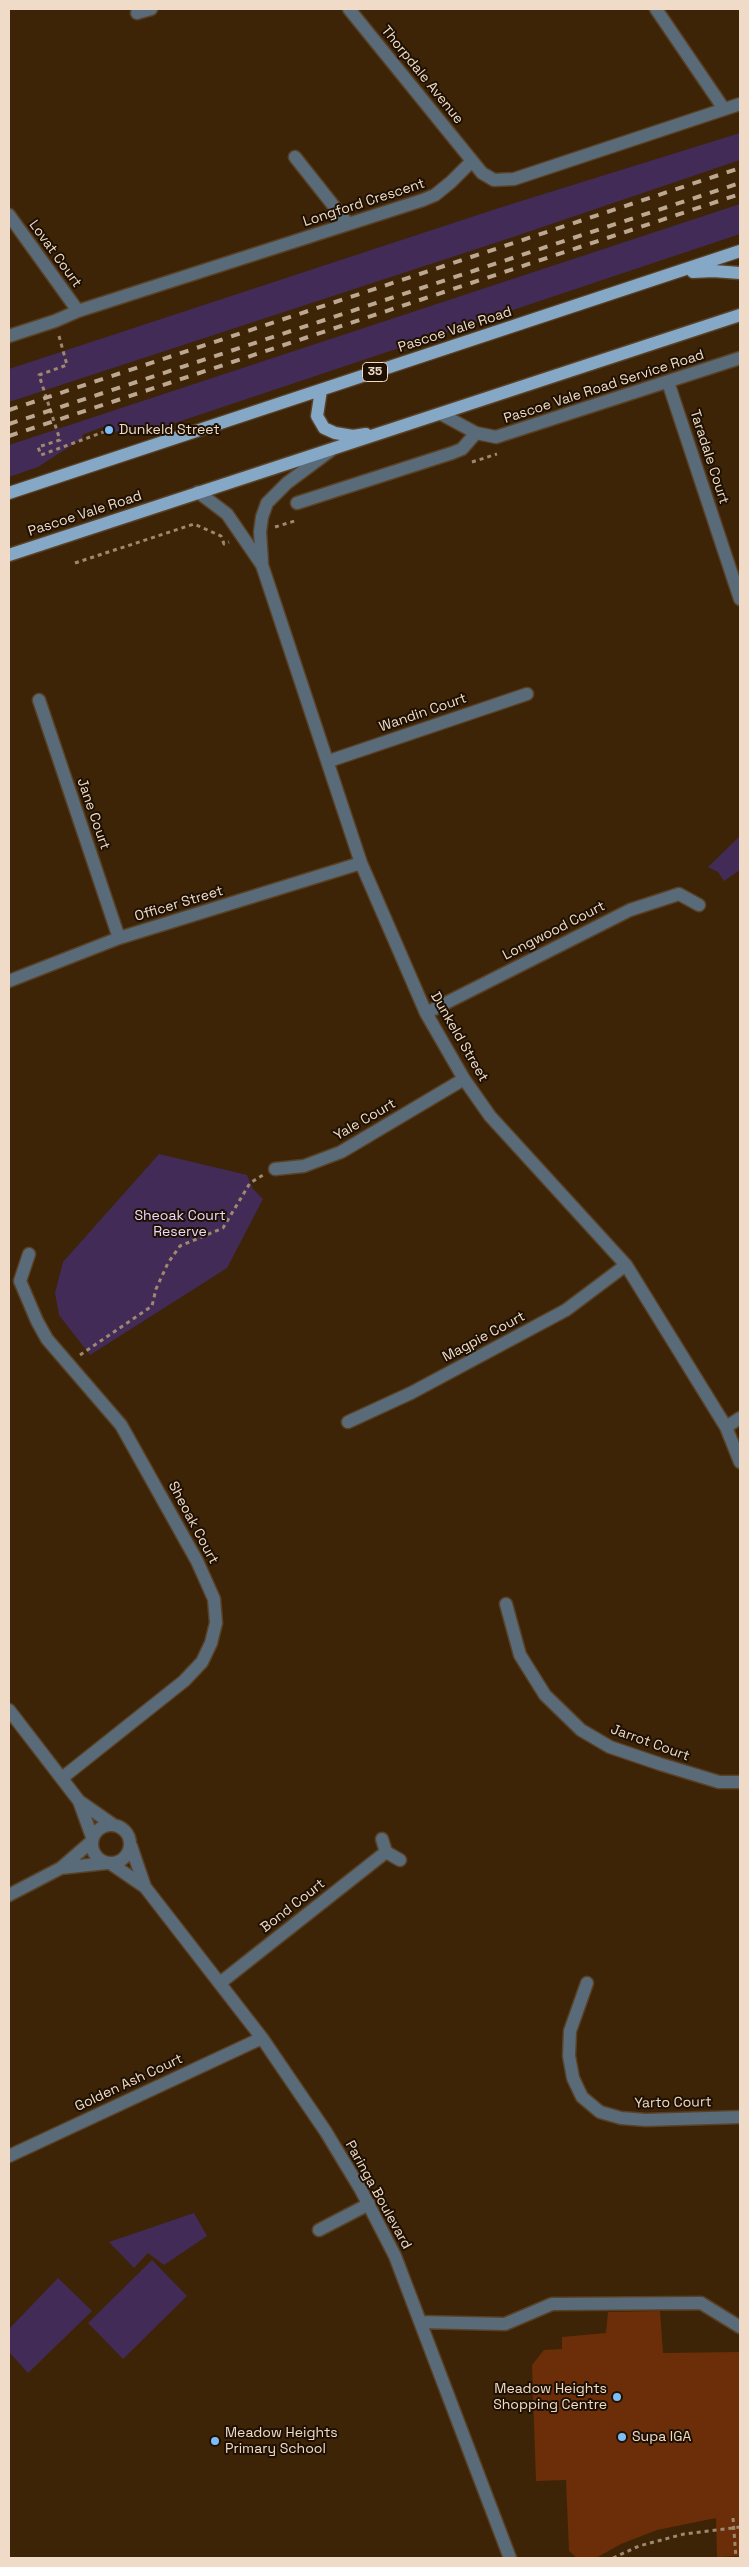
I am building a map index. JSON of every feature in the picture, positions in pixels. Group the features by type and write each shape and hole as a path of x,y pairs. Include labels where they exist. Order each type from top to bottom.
{"main road":[{"name":"Pascoe Vale Road","path":"9,493 740,251"},
{"path":"671,274 713,270 740,273"},
{"name":"Pascoe Vale Road","path":"9,554 332,450 740,315"},
{"path":"321,390 317,416 324,428 334,433 353,436 386,432"}],"street":[{"path":"137,13 152,9"},
{"name":"Thorpdale Avenue","path":"349,9 472,160"},
{"path":"656,9 724,109"},
{"path":"472,160 488,178 514,179 740,104"},
{"path":"295,157 348,224"},
{"name":"Longford Crescent","path":"9,336 55,321 78,311 435,195 472,160"},
{"name":"Lovat Court","path":"9,215 78,311"},
{"name":"Pascoe Vale Road Service Road","path":"441,414 476,433 496,437 740,358"},
{"name":"Taradale Court","path":"668,382 740,599"},
{"path":"297,503 452,453 462,448 476,433"},
{"name":"Dunkeld Street","path":"332,450 287,483 267,503 262,517 260,532 262,565 329,761 361,863 426,1013 464,1079 490,1116 626,1265 726,1427 740,1462"},
{"name":"Dunkeld Street","path":"198,492 227,514 262,565"},
{"name":"Wandin Court","path":"329,761 527,694"},
{"name":"Jane Court","path":"38,700 120,938"},
{"name":"Officer Street","path":"9,981 120,938 361,863"},
{"name":"Longwood Court","path":"426,1013 630,910 679,894 699,905"},
{"name":"Yale Court","path":"274,1169 304,1166 341,1152 464,1079"},
{"name":"Sheoak Court","path":"29,1254 20,1281 48,1339 121,1425 197,1561 214,1599 216,1623 211,1643 202,1662 184,1681 62,1778"},
{"name":"Magpie Court","path":"348,1422 411,1392 566,1310 626,1265"},
{"path":"726,1427 740,1418"},
{"name":"Jarrot Court","path":"506,1604 520,1655 545,1695 582,1730 610,1747 660,1764 719,1782 740,1782"},
{"path":"9,1710 79,1801 92,1839 95,1855 109,1863"},
{"path":"61,1868 109,1863 124,1858 131,1846 126,1831 112,1824 79,1801"},
{"path":"9,1895 61,1868 92,1839 100,1827 112,1824"},
{"path":"382,1838 386,1852 400,1860"},
{"name":"Paringa Boulevard","path":"131,1846 145,1887"},
{"name":"Bond Court","path":"220,1983 386,1852"},
{"name":"Paringa Boulevard","path":"109,1863 145,1887 262,2038 326,2132 369,2204 395,2256 510,2558"},
{"name":"Yarto Court","path":"587,1983 570,2031 569,2056 573,2078 582,2097 600,2112 621,2118 646,2120 740,2117"},
{"name":"Golden Ash Court","path":"9,2156 262,2038"},
{"path":"319,2230 369,2204"},
{"path":"420,2322 506,2324 552,2304 701,2304 740,2327"}],"path":[{"path":"58,333 68,366 39,375 60,440 38,447 40,455 109,430"},
{"path":"70,1365 85,1349 152,1306 156,1289 168,1263 180,1246 223,1228 250,1183 274,1169"},
{"path":"734,2518 736,2558"},
{"path":"613,2558 638,2546 684,2534 734,2526 740,2527"}],"green space":[{"path":"740,133 740,160 510,238 9,402 9,369 502,207"},
{"path":"740,204 740,234 163,427 112,432 110,424 82,435 83,438 38,467 9,477 9,445"},
{"path":"740,836 740,870 724,881 718,872 708,867"},
{"name":"Sheoak Court Reserve","path":"159,1154 247,1175 253,1189 263,1199 227,1268 90,1355 59,1315 55,1293 63,1262"},
{"path":"194,2213 207,2236 164,2265 148,2253 134,2268 109,2242"},
{"path":"152,2260 187,2296 123,2359 88,2323"},
{"path":"58,2278 92,2311 28,2373 9,2352 9,2329"}],"building":[{"name":"Meadow Heights Shopping Centre","path":"660,2311 663,2353 740,2352 740,2556 717,2557 716,2518 657,2530 621,2544 596,2558 577,2558 569,2551 566,2480 536,2481 532,2365 544,2350 562,2349 562,2337 606,2333 608,2312"}],"railway":[{"path":"9,410 740,168"},
{"path":"9,424 740,183"},
{"path":"9,436 740,194"}],"place":[{"name":"Dunkeld Street","path":"109,430"},
{"name":"Meadow Heights Shopping Centre","path":"617,2397"},
{"name":"Supa IGA","path":"622,2437"},
{"name":"Meadow Heights Primary School","path":"215,2441"}]}
